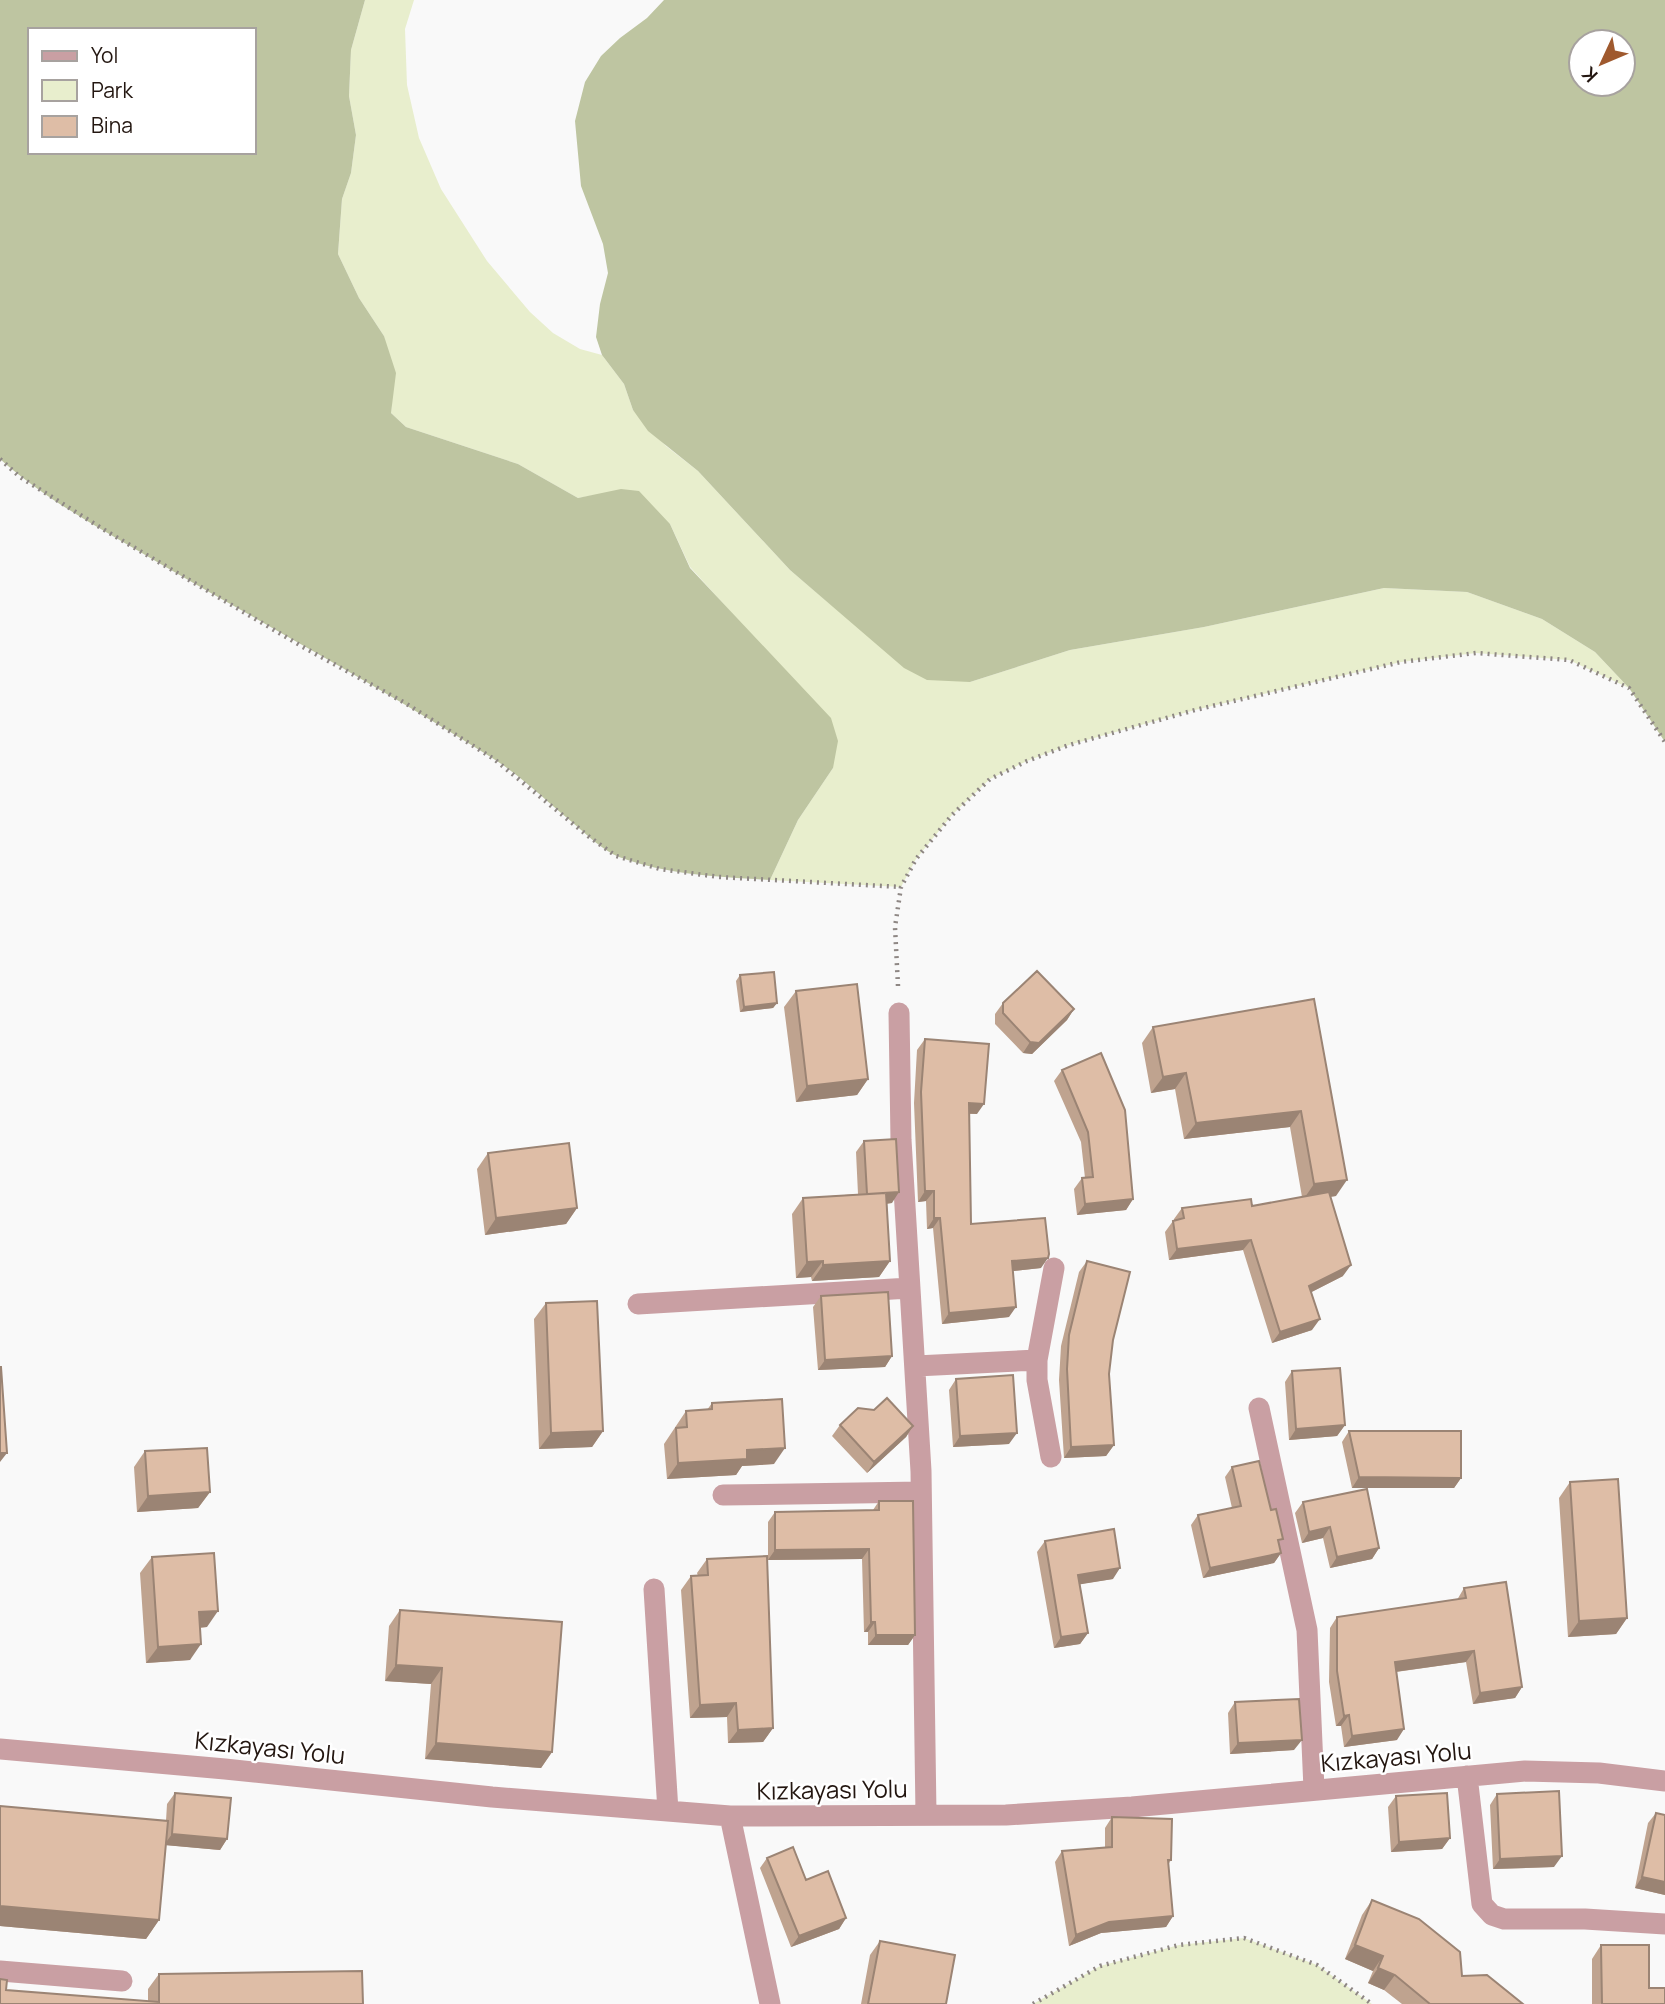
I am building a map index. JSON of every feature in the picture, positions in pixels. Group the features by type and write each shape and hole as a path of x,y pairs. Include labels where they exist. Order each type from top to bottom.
{"street":[{"path":"899,1013 901,1140 916,1366 921,1492 926,1814"},
{"path":"1051,1458 1037,1380 1037,1360 1054,1268"},
{"path":"638,1304 910,1289"},
{"path":"916,1366 1037,1360"},
{"path":"1259,1408 1307,1630 1314,1789"},
{"path":"723,1495 921,1492"},
{"path":"654,1589 668,1811"},
{"name":"Kızkayası Yolu","path":"0,1749 492,1797 730,1816 1006,1815 1132,1807 1525,1771 1587,1772 1665,1781"},
{"path":"1467,1776 1482,1904 1487,1911 1504,1919 1585,1919 1665,1924"},
{"path":"730,1816 770,2004"},
{"path":"0,1972 122,1981"}],"path":[{"path":"0,459 20,477 106,531 303,647 405,703 494,759 616,856 660,869 719,877 901,887"},
{"path":"899,1013 895,926 901,887 916,859 952,815 990,779 1069,745 1195,710 1401,662 1476,653 1569,660 1629,688 1665,742"},
{"path":"1033,2004 1100,1966 1179,1945 1244,1938 1317,1965 1372,2004"}],"green space":[{"path":"0,0 365,0 351,50 349,96 356,135 351,173 342,199 338,254 359,298 384,336 396,373 391,413 406,427 518,464 578,498 621,489 639,491 670,524 690,568 831,718 838,741 833,768 798,820 770,880 675,871 619,857 594,841 500,763 368,683 79,516 0,459"},
{"path":"365,0 414,0 405,29 407,85 419,138 441,189 487,261 530,312 553,333 580,349 602,355 624,384 633,410 666,446 698,471 790,570 830,604 970,682 1070,650 1204,627 1384,588 1467,592 1542,619 1595,652 1629,688 1569,660 1476,653 1401,662 1195,710 1069,745 1027,761 990,779 952,815 916,859 901,887 770,880 798,820 833,768 739,621 690,567 670,524 596,495 578,498 518,464 406,427 391,413 392,396 384,336 359,298 338,254 342,199 351,173 356,135 349,96 351,50"},
{"path":"664,0 1665,0 1665,742 1629,688 1595,652 1542,619 1467,592 1384,588 1204,627 1070,650 970,682 927,680 904,668 790,570 698,471 648,431 633,410 624,384 602,355 596,337 600,304 608,273 603,244 581,186 575,121 585,82 601,56 647,18"},
{"path":"1244,1938 1317,1965 1372,2004 1033,2004 1100,1966 1179,1945"}],"building":[{"path":"1037,971 1074,1009 1039,1043 1030,1042 1003,1013 1003,1003"},
{"path":"774,972 777,1003 744,1007 740,975"},
{"path":"857,984 868,1079 807,1086 796,991"},
{"path":"1314,999 1347,1180 1314,1184 1301,1111 1196,1123 1186,1073 1163,1077 1153,1027"},
{"path":"925,1039 989,1044 984,1104 969,1103 971,1224 1045,1218 1049,1254 1048,1258 1012,1261 1016,1307 949,1313 940,1218 934,1218 934,1191 925,1191 921,1092"},
{"path":"1101,1053 1125,1110 1133,1199 1085,1204 1082,1178 1093,1177 1088,1132 1062,1070"},
{"path":"896,1139 899,1192 867,1194 864,1141"},
{"path":"569,1143 577,1208 496,1218 488,1153"},
{"path":"1329,1192 1351,1265 1309,1286 1320,1319 1280,1332 1251,1240 1177,1249 1173,1221 1184,1218 1182,1208 1251,1199 1252,1206"},
{"path":"886,1193 890,1261 823,1265 823,1261 807,1262 803,1198"},
{"path":"1087,1261 1130,1272 1113,1340 1109,1374 1114,1445 1071,1447 1067,1369 1069,1335"},
{"path":"888,1292 892,1356 825,1360 821,1296"},
{"path":"597,1301 603,1431 551,1433 546,1303"},
{"path":"1,1367 7,1453 0,1453"},
{"path":"1340,1368 1345,1425 1296,1429 1292,1371"},
{"path":"1013,1375 1017,1433 960,1436 956,1379"},
{"path":"887,1398 913,1426 874,1462 840,1425 858,1408 874,1410"},
{"path":"782,1399 785,1448 747,1450 747,1459 678,1463 676,1428 687,1427 686,1411 712,1409 712,1403"},
{"path":"1349,1431 1461,1431 1461,1478 1359,1477"},
{"path":"207,1448 210,1492 148,1496 145,1451"},
{"path":"1259,1461 1271,1510 1276,1509 1283,1539 1278,1540 1281,1553 1210,1568 1198,1515 1241,1506 1232,1467"},
{"path":"1618,1479 1627,1618 1579,1621 1570,1482"},
{"path":"1367,1489 1379,1548 1337,1557 1330,1527 1309,1532 1303,1502"},
{"path":"879,1501 913,1501 915,1635 876,1635 875,1622 871,1622 869,1549 775,1550 775,1512 879,1510"},
{"path":"1114,1529 1120,1568 1078,1575 1088,1633 1061,1637 1045,1541"},
{"path":"214,1553 218,1611 199,1612 201,1644 158,1647 152,1557"},
{"path":"767,1556 773,1728 738,1730 736,1703 700,1705 691,1576 708,1575 707,1559"},
{"path":"1506,1582 1522,1687 1480,1693 1474,1651 1395,1662 1404,1729 1352,1736 1349,1715 1344,1716 1337,1671 1337,1617 1466,1598 1464,1588"},
{"path":"400,1610 562,1622 552,1752 436,1743 442,1668 396,1665"},
{"path":"1299,1699 1302,1740 1238,1743 1235,1702"},
{"path":"1559,1791 1562,1856 1500,1859 1497,1794"},
{"path":"175,1793 231,1798 227,1839 172,1834"},
{"path":"1447,1793 1450,1838 1399,1842 1396,1796"},
{"path":"0,1806 168,1821 159,1920 0,1906"},
{"path":"1656,1813 1665,1815 1665,1882 1642,1877"},
{"path":"1112,1817 1172,1819 1171,1860 1168,1860 1173,1916 1109,1922 1076,1935 1062,1851 1112,1847"},
{"path":"793,1847 806,1880 828,1871 846,1918 799,1936 767,1858"},
{"path":"1372,1900 1419,1919 1460,1952 1462,1976 1487,1975 1523,2004 1430,2004 1395,1975 1378,1968 1383,1956 1355,1945"},
{"path":"880,1941 955,1955 946,2004 868,2004"},
{"path":"1601,1945 1649,1945 1649,1988 1665,1988 1665,2004 1602,2004"},
{"path":"362,1971 363,2004 0,2004 0,1979 7,1980 6,1990 159,2002 159,1974"}]}
